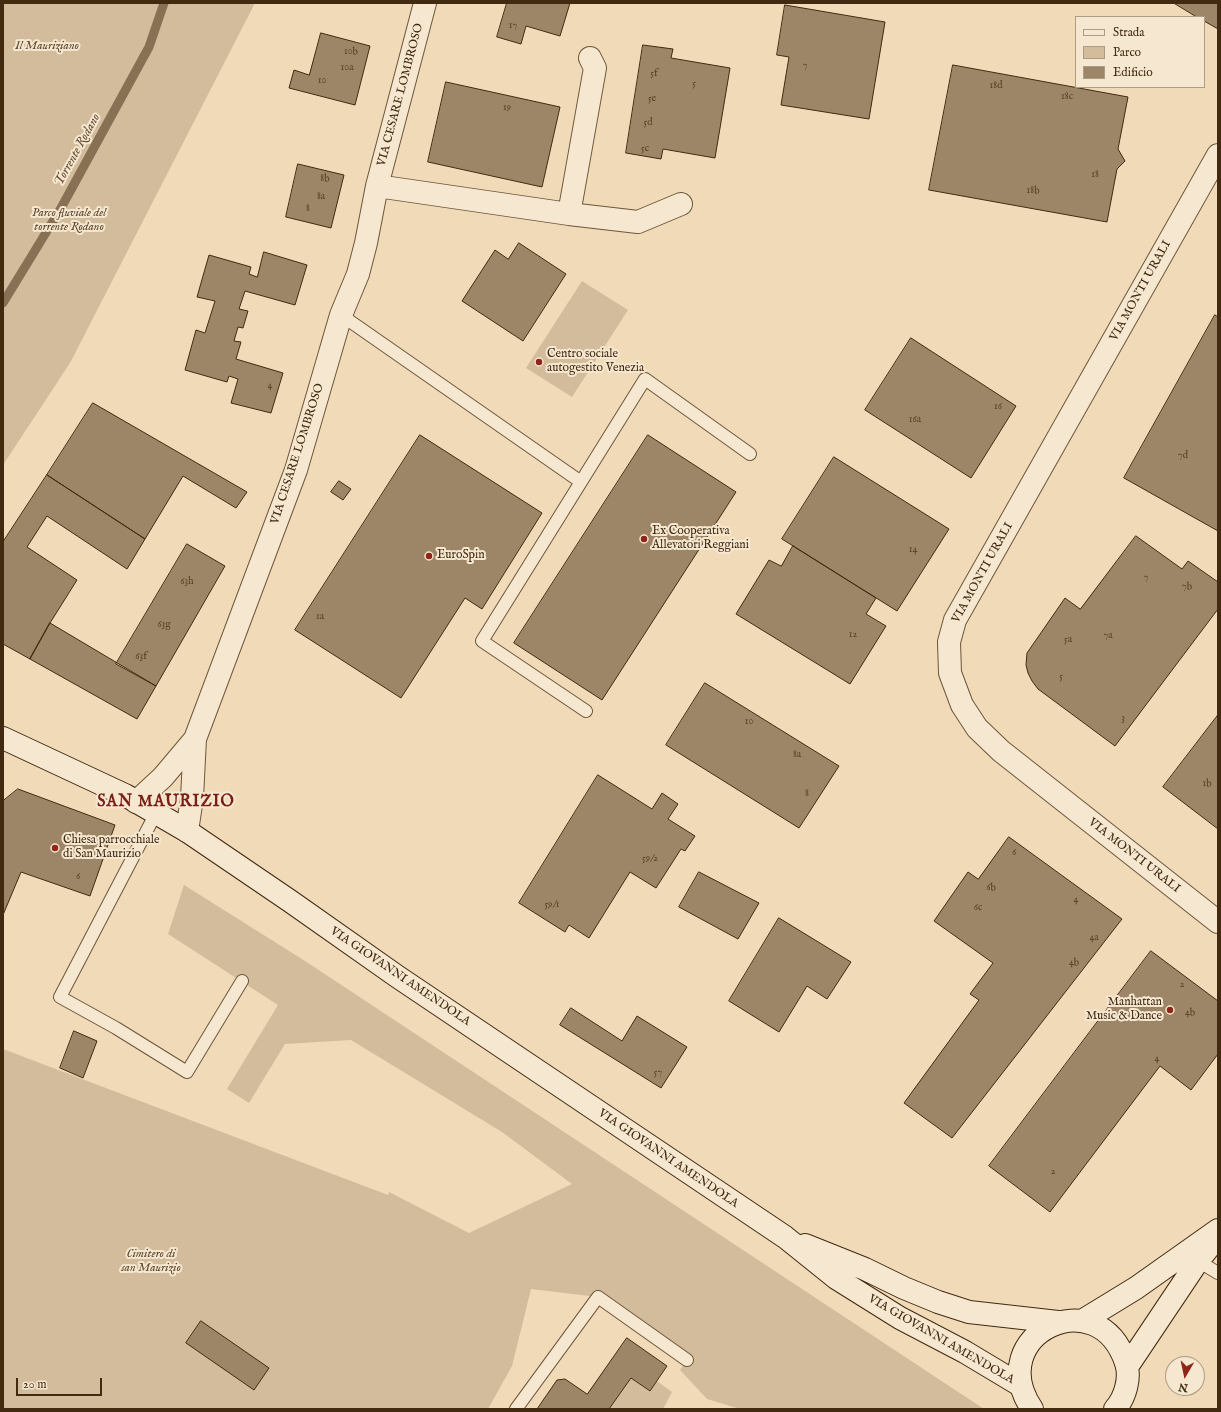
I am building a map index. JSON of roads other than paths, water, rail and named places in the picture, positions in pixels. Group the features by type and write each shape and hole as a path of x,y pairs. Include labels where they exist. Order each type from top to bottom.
{"street":[{"name":"VIA CESARE LOMBROSO","path":"186,832 192,798 195,739 296,470 341,315 358,274 366,243 377,186 425,3"},
{"path":"569,214 595,68 590,58"},
{"name":"VIA MONTI URALI","path":"1218,156 955,620 950,642 950,673 962,705 977,728 1001,751 1218,922"},
{"path":"377,186 569,214 638,222 682,204"},
{"name":"VIA GIOVANNI AMENDOLA","path":"3,738 125,795 186,832 785,1237 836,1278 900,1318 965,1352 1020,1385"},
{"name":"VIA CESARE LOMBROSO","path":"136,802 163,777 195,739"},
{"path":"1082,1321 1136,1288 1218,1230"},
{"path":"1127,1367 1198,1261 1218,1235"},
{"name":"VIA GIOVANNI AMENDOLA","path":"785,1237 865,1269 904,1288 938,1302 969,1312 1058,1322 1070,1320 1082,1321 1098,1326 1112,1337 1122,1350 1127,1367 1127,1380 1123,1404"},
{"name":"VIA GIOVANNI AMENDOLA","path":"1032,1409 1025,1399 1020,1385 1019,1369 1023,1354 1032,1340 1044,1329 1058,1322"}],"lane":[{"path":"341,315 581,482"},
{"path":"586,711 482,641 646,379 750,454"},
{"path":"156,813 60,997 116,1028 187,1072 242,980"},
{"path":"1198,1261 1218,1273"},
{"path":"516,1409 598,1297 687,1360"}],"waterway":[{"name":"Torrente Rodano","path":"3,303 61,208 149,47 164,3"}],"place":[{"name":"Centro sociale autogestito Venezia","path":"539,362"},
{"name":"Ex Cooperativa Allevatori Reggiani","path":"644,539"},
{"name":"EuroSpin","path":"429,556"},
{"name":"Chiesa parrocchiale di San Maurizio","path":"55,848"},
{"name":"Manhattan Music & Dance","path":"1170,1010"}],"district":[{"name":"SAN MAURIZIO","path":"166,803"}],"park label":[{"name":"Il Mauriziano","path":"47,47"},
{"name":"Parco fluviale del torrente Rodano","path":"69,221"},
{"name":"Cimitero di san Maurizio","path":"151,1262"}]}
